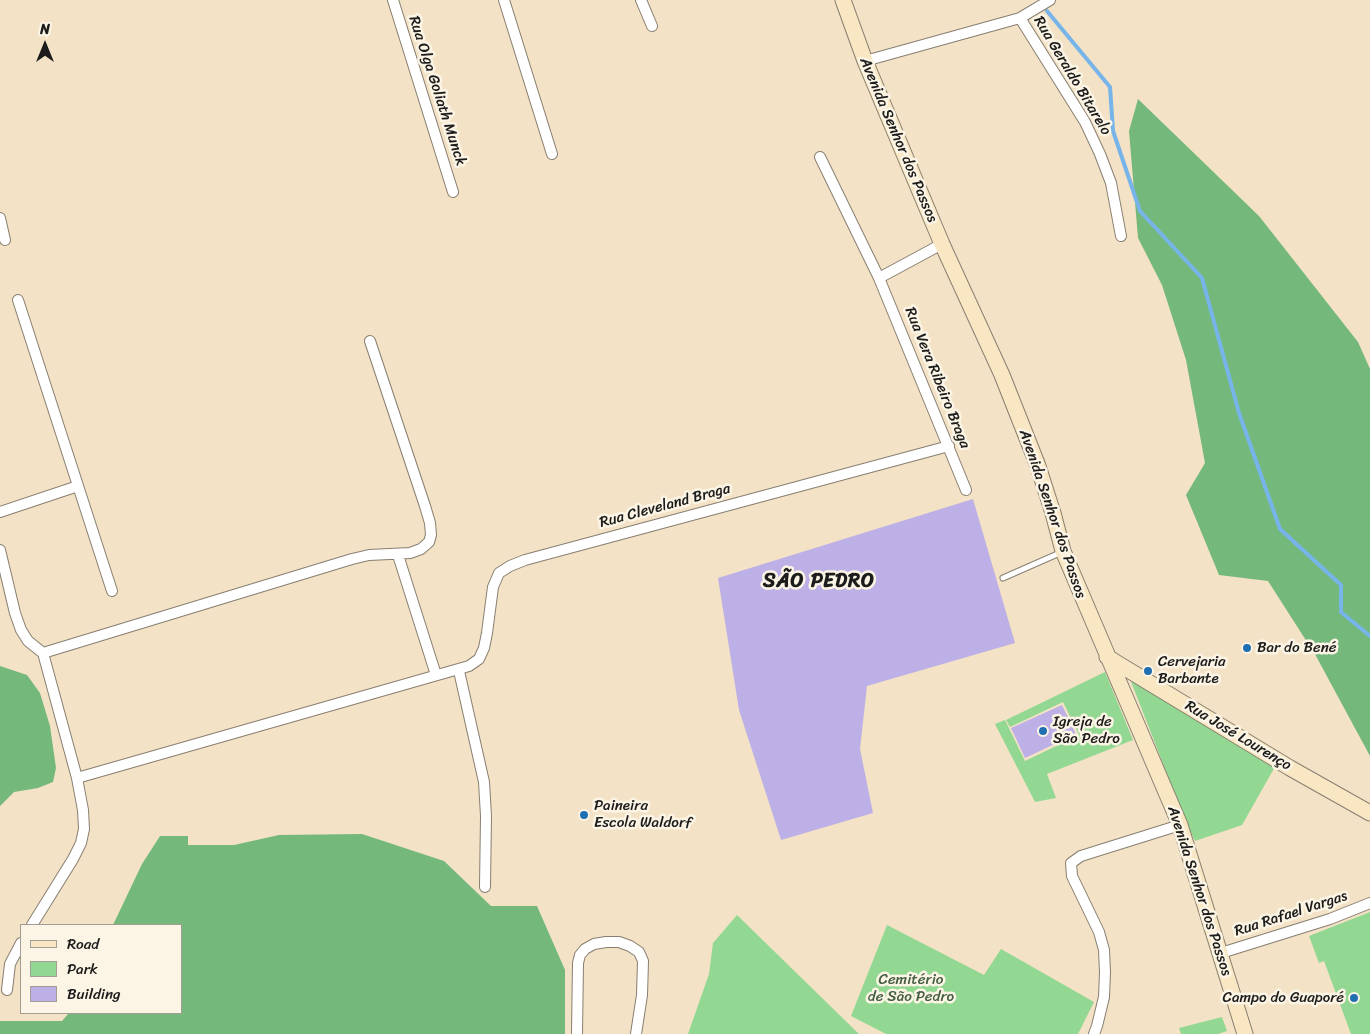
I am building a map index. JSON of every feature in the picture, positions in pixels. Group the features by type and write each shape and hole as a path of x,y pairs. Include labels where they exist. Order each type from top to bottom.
{"street":[{"name":"Rua Olga Goliath Munck","path":"393,0 453,192"},
{"path":"504,0 552,154"},
{"path":"640,0 652,26"},
{"name":"Avenida Senhor dos Passos","path":"842,0 865,61 942,244 998,366 1038,466 1053,513 1062,552 1180,825 1245,1034"},
{"path":"865,61 1020,18 1050,0"},
{"name":"Rua Geraldo Bitarelo","path":"1020,18 1085,122 1097,146 1111,183 1121,236"},
{"name":"Rua Vera Ribeiro Braga","path":"820,157 879,278 966,490"},
{"path":"0,218 5,240"},
{"path":"879,278 942,244"},
{"path":"18,300 112,591"},
{"path":"44,653 352,559 369,555 410,553 421,549 429,542 431,535 430,523 370,342"},
{"name":"Rua Cleveland Braga","path":"459,671 479,659 488,633 493,586 499,573 510,566 564,549 949,446"},
{"path":"0,512 78,486"},
{"path":"0,550 21,630 28,641 44,653 77,778 83,810 84,829 81,842 61,879 33,924"},
{"path":"398,554 436,675"},
{"name":"Rua José Lourenço","path":"1107,658 1290,768 1370,813"},
{"path":"77,778 436,675 459,671 484,782 486,816 485,887"},
{"path":"1094,1034 1104,997 1106,972 1104,950 1099,932 1072,876 1071,863 1081,856 1180,825"},
{"name":"Rua Rafael Vargas","path":"1221,953 1330,919 1370,903"},
{"path":"577,1034 578,963 580,955 585,949 594,944 606,942 619,942 630,946 639,952 643,961 642,995 636,1034"},
{"path":"7,990 10,964 20,945"}],"lane":[{"path":"1003,578 1062,552"}],"green space":[{"path":"1138,99 1259,216 1358,342 1370,369 1370,756 1316,656 1268,581 1219,575 1186,495 1205,463 1186,360 1162,285 1138,238 1129,131"},
{"path":"0,666 27,675 40,693 50,726 56,768 53,782 38,788 14,792 0,806"},
{"path":"1105,672 1133,740 1047,774 1056,798 1035,802 995,724 1005,720 1025,761 1079,735 1063,702 1010,727 1006,720"},
{"path":"1130,679 1276,765 1242,825 1195,841"},
{"path":"362,834 444,861 491,906 537,906 565,970 565,1034 0,1034 0,1021 62,1021 68,1014 182,1014 182,924 113,924 142,864 160,836 188,836 188,845 234,845 279,835"},
{"name":"Campo do Guaporé","path":"1370,912 1370,1034 1351,1034 1324,961 1319,963 1309,936"},
{"path":"737,915 859,1034 688,1034 709,974 713,943"},
{"name":"Cemitério de São Pedro","path":"887,925 984,975 1001,949 1094,1002 1078,1034 886,1034 851,1016"},
{"path":"1222,1017 1227,1031 1218,1034 1181,1034 1179,1028"}],"building":[{"path":"973,499 1015,643 867,686 860,749 873,813 781,840 739,710 718,578"},
{"name":"Igreja de São Pedro","path":"1062,705 1076,734 1025,758 1011,728"}],"waterway":[{"path":"1047,11 1110,87 1113,131 1140,211 1202,278 1239,413 1280,529 1341,585 1341,612 1370,636"}],"place":[{"name":"Bar do Bené","path":"1247,648"},
{"name":"Cervejaria Barbante","path":"1148,671"},
{"name":"Igreja de São Pedro","path":"1043,731"},
{"name":"Paineira Escola Waldorf","path":"584,815"},
{"name":"Campo do Guaporé","path":"1354,998"}],"district":[{"name":"SÃO PEDRO","path":"819,582"}]}
